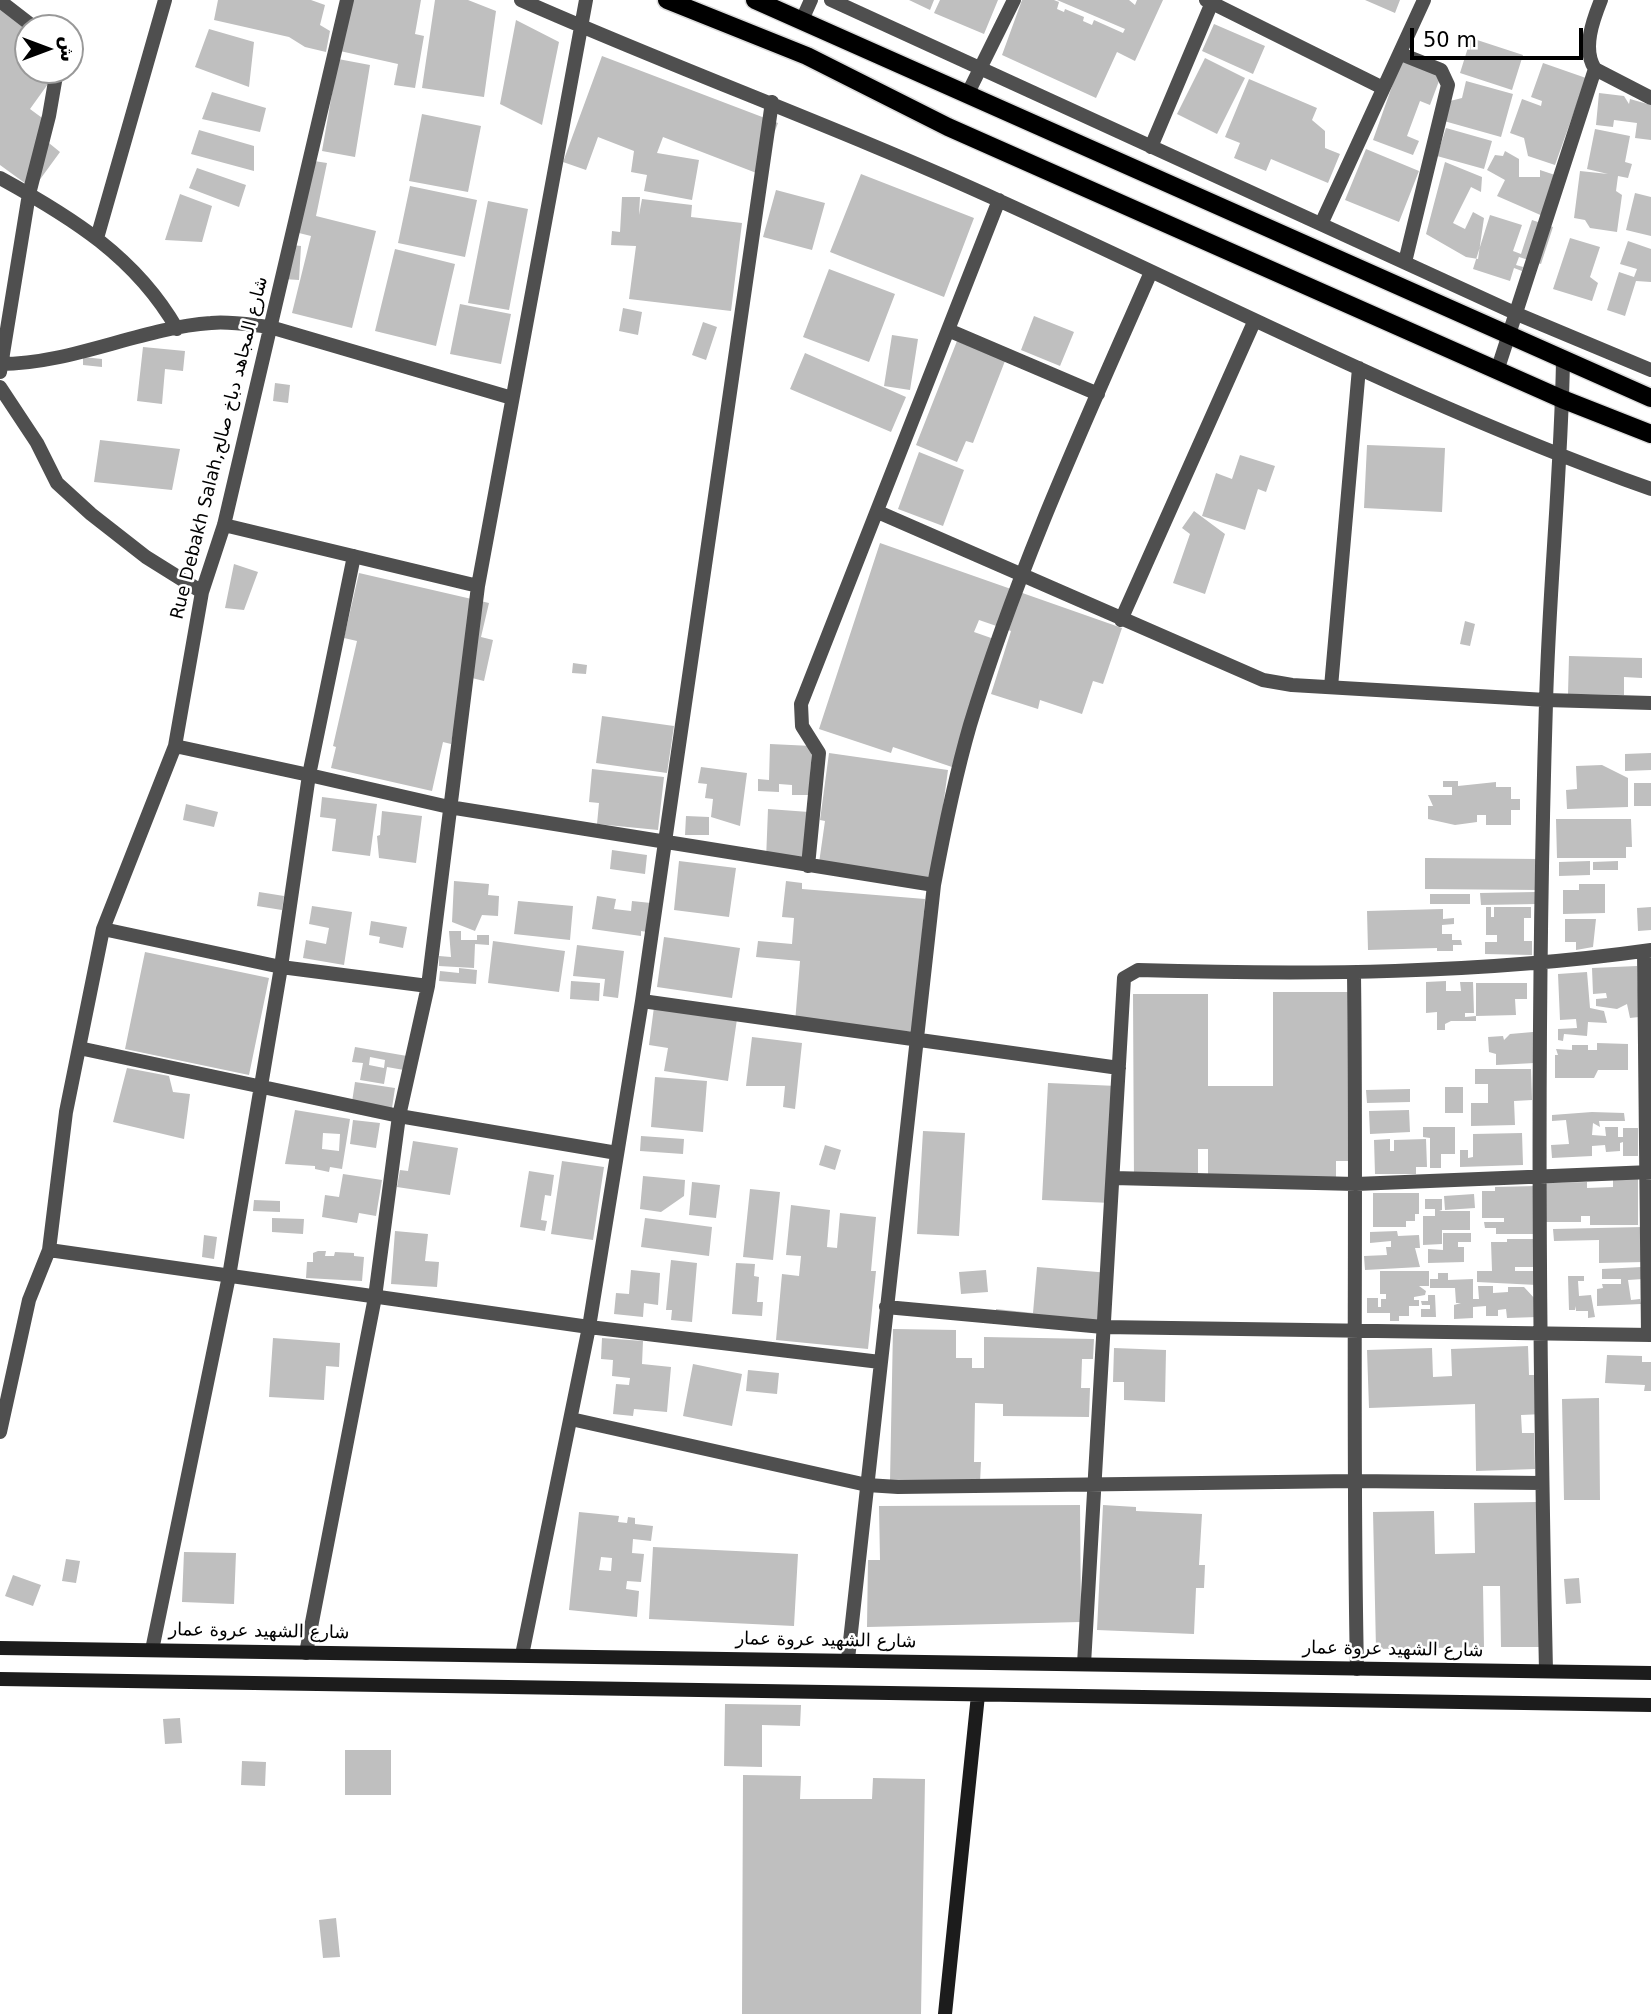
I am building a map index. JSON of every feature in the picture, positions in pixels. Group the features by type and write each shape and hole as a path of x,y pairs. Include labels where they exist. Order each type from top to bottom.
{"main road":[{"path":"667,0 807,56 947,127 1498,368 1562,399 1651,434"},
{"path":"755,0 1651,398"}],"street":[{"path":"97,238 165,0"},
{"name":"Rue Debakh Salah,شارع المجاهد دباخ صالح","path":"0,1432 29,1300 49,1250 66,1112 103,929 175,746 202,592 224,525 347,0"},
{"path":"521,0 772,102 999,200 1254,322 1558,455 1651,489"},
{"path":"306,1653 375,1297 399,1116 428,986 478,586 586,0"},
{"path":"802,20 811,0"},
{"path":"831,0 1151,147 1322,222 1517,314 1651,370"},
{"path":"968,93 1014,0"},
{"path":"1322,222 1424,0"},
{"path":"1498,368 1595,69 1590,47 1592,23 1601,0"},
{"path":"0,1 16,14"},
{"path":"1151,147 1210,1 1383,88"},
{"path":"1401,54 1441,70 1448,85 1405,262"},
{"path":"1595,69 1651,98"},
{"path":"55,84 29,194 1,367 211,323 270,327 512,398"},
{"path":"522,1655 589,1328 642,1000 772,102"},
{"path":"0,178 65,213 124,258 164,306 177,329"},
{"path":"808,866 819,753 803,726 801,704 999,200"},
{"path":"848,1659 934,885 970,726 1022,576 1151,272"},
{"path":"1121,620 1254,322"},
{"path":"948,330 1098,394"},
{"path":"1546,1671 1540,1331 1540,962 1546,700 1563,361"},
{"path":"1331,687 1359,368"},
{"path":"0,387 37,443 57,483 146,557 202,592"},
{"path":"877,512 1241,673 1292,685 1546,700 1651,703"},
{"path":"224,525 478,586"},
{"path":"152,1650 229,1276 258,1088 281,967 309,775 354,556"},
{"path":"175,746 449,807 934,885"},
{"path":"103,929 281,967 428,986"},
{"path":"886,1307 1103,1328 1540,1331 1650,1335 1648,951 1540,962 1354,974 1133,971 1122,982 1119,1068 1103,1328 1093,1485 1084,1664"},
{"path":"1354,974 1356,1184 1353,1481 1357,1669"},
{"path":"642,1000 1119,1068"},
{"path":"79,1048 399,1116 617,1153"},
{"path":"1112,1178 1356,1184 1649,1172"},
{"path":"49,1250 589,1328 880,1362"},
{"path":"571,1419 867,1485 919,1488 1353,1481 1542,1483"},
{"name":"شارع الشهيد عروة عمار","path":"0,1648 1651,1673"},
{"path":"0,1679 1651,1705"},
{"path":"945,2014 978,1695"}],"building":[{"path":"218,0 311,0 325,5 320,25 330,31 326,52 305,47 289,37 214,20"},
{"path":"351,0 421,0 415,34 424,36 415,88 394,85 398,64 340,51"},
{"path":"435,0 468,0 496,11 484,97 422,88"},
{"path":"909,0 934,0 930,10"},
{"path":"940,0 998,0 984,34 934,13"},
{"path":"1022,0 1054,0 1059,2 1057,9 1064,12 1065,9 1084,17 1083,21 1092,25 1094,20 1123,33 1125,29 1057,0 1129,0 1135,5 1137,0 1163,0 1135,61 1117,52 1096,98 1002,55"},
{"path":"1365,0 1400,0 1395,13"},
{"path":"0,7 14,17 14,84 48,84 30,109 53,126 44,139 60,152 33,189 0,165"},
{"path":"516,20 559,42 542,125 500,104"},
{"path":"1214,24 1265,46 1253,74 1202,51"},
{"path":"209,29 254,42 249,87 195,67"},
{"path":"1471,38 1523,55 1512,90 1460,73"},
{"path":"602,56 778,123 759,174 663,137 657,153 699,160 692,200 644,191 647,175 631,172 634,151 598,137 586,170 563,162"},
{"path":"1205,58 1245,78 1217,134 1177,114"},
{"path":"1402,58 1442,73 1430,105 1420,101 1407,136 1419,141 1413,155 1373,140"},
{"path":"338,59 370,65 355,157 322,151"},
{"path":"1543,63 1586,78 1555,165 1528,156 1524,138 1510,133 1522,99 1541,106 1542,101 1531,97"},
{"path":"1249,79 1317,108 1312,120 1325,131 1325,148 1340,154 1328,183 1271,159 1266,171 1234,158 1240,143 1225,137"},
{"path":"1466,81 1513,94 1501,137 1444,121 1450,101 1462,98"},
{"path":"212,92 266,108 260,132 202,119"},
{"path":"1599,93 1624,96 1629,104 1630,99 1651,105 1651,140 1635,138 1637,123 1614,120 1613,127 1596,125"},
{"path":"422,114 481,126 468,192 409,181"},
{"path":"1446,128 1492,141 1484,169 1437,156"},
{"path":"1595,129 1630,136 1625,162 1632,164 1628,178 1618,176 1616,191 1622,195 1617,232 1590,228 1585,220 1574,218 1580,171 1608,174 1587,169"},
{"path":"199,130 254,146 254,171 191,154"},
{"path":"1366,149 1419,171 1399,222 1345,200"},
{"path":"1505,151 1519,159 1519,177 1540,177 1540,170 1558,176 1545,217 1497,196 1505,180 1487,170 1495,155 1503,156"},
{"path":"314,161 327,163 316,216 376,231 352,328 292,313 311,236 299,233"},
{"path":"1445,162 1482,177 1481,192 1471,187 1453,223 1465,229 1473,212 1484,218 1478,259 1466,257 1426,234"},
{"path":"197,168 246,185 239,207 189,188"},
{"path":"861,174 974,218 944,297 830,252"},
{"path":"410,186 477,200 465,257 398,243"},
{"path":"776,190 825,203 812,250 763,237"},
{"path":"1635,193 1651,197 1651,236 1626,230"},
{"path":"180,194 212,206 202,242 165,240"},
{"path":"622,197 640,197 639,215 642,199 692,205 691,217 742,223 731,311 629,299 636,246 611,245 612,231 620,232"},
{"path":"488,201 528,209 509,310 468,303"},
{"path":"1490,215 1522,225 1513,251 1521,254 1532,220 1553,227 1541,264 1519,257 1516,265 1523,267 1522,271 1514,268 1510,281 1473,269"},
{"path":"1570,238 1600,247 1590,277 1598,283 1592,301 1553,289"},
{"path":"1628,241 1651,249 1651,282 1636,281 1625,316 1607,310 1619,272 1634,277 1637,269 1620,264"},
{"path":"283,244 301,246 299,280 283,279"},
{"path":"395,249 455,264 436,346 375,331"},
{"path":"829,269 895,294 869,362 803,337"},
{"path":"460,304 511,314 501,364 450,354"},
{"path":"623,308 642,312 638,335 619,331"},
{"path":"1034,316 1074,332 1060,366 1021,350"},
{"path":"703,322 717,327 706,360 692,355"},
{"path":"892,335 918,339 910,390 884,386"},
{"path":"957,341 1005,361 973,443 966,441 957,462 916,445"},
{"path":"143,347 185,351 183,371 165,369 162,404 137,401"},
{"path":"805,353 906,397 891,432 790,389"},
{"path":"83,357 102,359 102,367 83,365"},
{"path":"275,383 290,385 288,403 273,401"},
{"path":"100,440 180,449 172,490 94,482"},
{"path":"1367,445 1445,448 1442,512 1364,508"},
{"path":"919,452 964,470 943,526 898,509"},
{"path":"1240,455 1275,466 1266,492 1258,489 1245,530 1202,516 1216,473 1232,479"},
{"path":"1194,511 1225,534 1205,594 1173,583 1190,534 1182,528"},
{"path":"880,543 1122,628 1103,684 1093,681 1082,714 1040,700 1038,709 991,694 1011,631 979,620 974,632 994,639 952,767 893,747 891,753 819,729"},
{"path":"234,564 258,572 244,610 225,608"},
{"path":"359,573 489,603 481,637 493,640 484,681 464,676 451,744 443,742 432,791 331,768 336,747 333,746 357,641 344,638"},
{"path":"1465,621 1475,624 1470,646 1460,644"},
{"path":"1569,656 1642,658 1642,678 1624,677 1624,695 1568,694"},
{"path":"573,663 587,665 586,674 572,673"},
{"path":"602,716 674,726 667,773 596,763"},
{"path":"770,744 812,746 809,795 792,795 792,785 779,784 779,792 758,791 758,779 769,780"},
{"path":"829,753 948,770 932,887 818,870 825,821 820,820"},
{"path":"1651,753 1651,770 1625,771 1625,754"},
{"path":"1602,765 1628,778 1628,807 1567,809 1566,790 1577,789 1576,766"},
{"path":"701,767 747,773 740,826 711,817 713,799 705,798 707,784 698,783"},
{"path":"592,769 664,777 658,830 597,824 599,803 589,802"},
{"path":"1443,781 1458,781 1458,786 1496,782 1496,787 1511,787 1511,799 1520,799 1520,810 1511,810 1511,825 1486,825 1486,815 1477,815 1477,822 1455,825 1428,819 1428,806 1433,806 1428,795 1452,795 1452,787 1443,787"},
{"path":"1634,783 1651,783 1651,806 1634,806"},
{"path":"322,797 377,804 370,856 332,851 336,819 320,817"},
{"path":"186,804 218,812 214,827 183,820"},
{"path":"768,809 809,812 806,862 766,860"},
{"path":"382,811 422,816 416,863 379,858 377,836 380,835"},
{"path":"686,816 709,817 709,835 685,835"},
{"path":"1556,819 1631,819 1632,847 1626,847 1626,858 1557,858"},
{"path":"612,850 647,855 645,874 610,869"},
{"path":"1425,858 1539,859 1539,890 1425,889"},
{"path":"679,861 736,868 729,917 674,910"},
{"path":"1590,861 1590,875 1559,876 1559,862"},
{"path":"1618,861 1618,870 1593,870 1593,862"},
{"path":"454,881 489,884 488,895 499,896 498,916 482,915 475,931 452,922"},
{"path":"786,881 802,883 802,889 925,899 914,1032 795,1023 800,961 756,957 758,941 792,944 794,918 782,917"},
{"path":"1579,884 1605,884 1605,913 1563,914 1563,890 1579,890"},
{"path":"259,892 284,896 282,910 257,906"},
{"path":"1536,892 1537,904 1481,905 1480,893"},
{"path":"1430,894 1470,894 1470,904 1430,904"},
{"path":"597,896 616,899 614,909 631,911 632,901 651,903 647,932 641,931 641,936 592,929"},
{"path":"518,901 573,906 570,940 514,934"},
{"path":"312,906 352,912 344,965 303,958 306,940 326,944 329,928 309,924"},
{"path":"1486,907 1491,907 1491,917 1494,917 1494,907 1531,907 1531,918 1524,918 1524,941 1532,941 1532,955 1485,954 1485,942 1497,942 1497,935 1486,935"},
{"path":"1651,907 1651,930 1638,931 1637,908"},
{"path":"1443,909 1443,919 1454,918 1454,924 1442,925 1442,934 1452,934 1452,940 1461,940 1462,945 1453,945 1453,951 1437,951 1437,948 1368,950 1367,911"},
{"path":"1565,919 1596,919 1593,947 1576,950 1576,942 1565,942"},
{"path":"371,921 407,927 403,948 379,943 380,937 369,935"},
{"path":"449,931 461,931 461,940 477,940 477,935 489,935 489,945 475,944 474,968 439,966 439,956 451,957"},
{"path":"664,937 740,948 732,998 657,987"},
{"path":"493,941 565,951 559,992 488,983"},
{"path":"577,945 624,951 618,998 603,996 605,979 573,976"},
{"path":"145,952 269,978 249,1075 125,1049"},
{"path":"1637,966 1639,1017 1630,1018 1627,1004 1617,1009 1596,1006 1596,999 1607,998 1606,993 1593,994 1592,968"},
{"path":"459,968 477,970 476,984 439,981 440,971 459,973"},
{"path":"1587,972 1590,1008 1604,1011 1607,1023 1588,1022 1587,1036 1564,1034 1563,1041 1558,1040 1558,1029 1577,1028 1576,1019 1560,1020 1558,974"},
{"path":"571,981 600,983 599,1001 570,999"},
{"path":"1446,981 1446,991 1461,991 1460,982 1473,982 1474,1013 1465,1013 1465,1017 1476,1016 1476,1021 1451,1021 1445,1024 1445,1030 1437,1030 1437,1012 1426,1013 1426,982"},
{"path":"1476,983 1527,983 1527,999 1515,999 1516,1015 1476,1016"},
{"path":"1273,992 1349,992 1349,1161 1336,1161 1336,1177 1208,1177 1208,1149 1198,1149 1198,1177 1134,1184 1133,994 1208,994 1208,1086 1273,1086"},
{"path":"654,1007 737,1019 728,1081 664,1071 668,1048 649,1045"},
{"path":"1533,1032 1535,1063 1496,1065 1496,1054 1489,1052 1488,1037 1503,1036 1504,1040 1510,1034"},
{"path":"752,1037 802,1043 795,1109 783,1107 785,1086 746,1086"},
{"path":"1597,1043 1628,1044 1628,1070 1598,1070 1594,1078 1555,1078 1555,1055 1558,1055 1556,1049 1572,1050 1572,1045 1588,1045 1588,1050 1597,1050"},
{"path":"355,1047 407,1056 404,1070 387,1067 384,1084 360,1080 363,1063 352,1062","holes":["370,1057 385,1060 384,1068 369,1065"]},
{"path":"127,1068 169,1076 173,1092 190,1094 184,1139 113,1122"},
{"path":"1475,1069 1531,1069 1532,1100 1514,1101 1515,1125 1471,1126 1471,1103 1488,1103 1488,1084 1475,1084"},
{"path":"655,1077 707,1081 703,1132 651,1127"},
{"path":"355,1082 395,1088 392,1108 352,1102"},
{"path":"1048,1083 1117,1086 1111,1203 1042,1200"},
{"path":"1445,1087 1463,1087 1463,1113 1445,1113"},
{"path":"1410,1089 1410,1102 1367,1103 1366,1090"},
{"path":"295,1110 350,1119 342,1169 330,1167 329,1172 315,1169 315,1166 285,1164","holes":["323,1133 340,1134 339,1151 322,1149"]},
{"path":"1409,1110 1410,1132 1370,1134 1369,1111"},
{"path":"1624,1113 1625,1121 1599,1121 1600,1127 1593,1123 1592,1135 1606,1136 1605,1127 1618,1127 1618,1137 1623,1137 1623,1128 1638,1128 1638,1156 1623,1156 1623,1142 1620,1143 1620,1151 1606,1152 1605,1145 1592,1146 1592,1156 1552,1158 1551,1145 1569,1144 1566,1120 1552,1121 1552,1115"},
{"path":"353,1120 380,1123 376,1148 350,1144"},
{"path":"1423,1127 1455,1127 1455,1154 1441,1154 1441,1168 1430,1168 1430,1138 1423,1137"},
{"path":"923,1131 965,1133 959,1236 917,1234"},
{"path":"1522,1133 1523,1165 1460,1167 1460,1150 1468,1150 1468,1158 1473,1157 1473,1134"},
{"path":"641,1136 684,1139 683,1154 640,1151"},
{"path":"1390,1139 1390,1151 1394,1151 1394,1140 1426,1139 1427,1167 1416,1167 1416,1174 1375,1174 1374,1140"},
{"path":"413,1141 458,1148 450,1195 397,1187 400,1170 408,1171"},
{"path":"825,1145 841,1150 835,1170 819,1165"},
{"path":"562,1161 604,1167 593,1240 551,1234"},
{"path":"529,1171 554,1175 551,1196 545,1195 541,1220 547,1221 545,1231 520,1227"},
{"path":"343,1174 382,1180 376,1216 359,1213 357,1223 322,1217 325,1195 339,1197"},
{"path":"643,1176 685,1180 684,1196 661,1212 640,1209"},
{"path":"1638,1177 1638,1225 1590,1225 1590,1216 1581,1216 1581,1222 1545,1222 1545,1183 1587,1182 1587,1188 1613,1187 1613,1178"},
{"path":"692,1182 720,1185 716,1218 689,1215"},
{"path":"1536,1186 1536,1234 1496,1234 1496,1228 1485,1228 1484,1222 1504,1222 1504,1218 1482,1218 1482,1191 1495,1191 1495,1187"},
{"path":"750,1189 780,1192 773,1260 743,1257"},
{"path":"1373,1193 1419,1193 1419,1214 1415,1214 1415,1221 1406,1221 1406,1227 1373,1227"},
{"path":"1474,1194 1475,1208 1445,1210 1444,1196"},
{"path":"1425,1199 1442,1199 1442,1210 1439,1211 1470,1211 1470,1230 1442,1230 1442,1244 1423,1245 1423,1216 1435,1216 1435,1209 1425,1209"},
{"path":"254,1200 280,1201 280,1212 253,1211"},
{"path":"791,1205 830,1210 827,1247 837,1248 840,1213 876,1217 871,1271 876,1271 868,1349 776,1340 782,1274 799,1276 801,1256 786,1255"},
{"path":"272,1218 304,1219 303,1234 272,1232"},
{"path":"645,1218 712,1227 709,1256 641,1247"},
{"path":"1643,1227 1644,1262 1599,1263 1599,1240 1554,1241 1553,1229"},
{"path":"395,1231 428,1234 425,1261 439,1262 437,1287 391,1284"},
{"path":"1397,1231 1398,1236 1419,1235 1420,1248 1415,1248 1420,1267 1365,1270 1364,1256 1387,1255 1386,1247 1391,1247 1391,1241 1370,1243 1370,1232"},
{"path":"1443,1233 1471,1233 1471,1242 1458,1242 1458,1247 1464,1247 1464,1262 1428,1263 1428,1249 1443,1250"},
{"path":"204,1235 217,1237 214,1259 202,1257"},
{"path":"1507,1239 1534,1239 1535,1267 1515,1267 1515,1271 1537,1271 1537,1285 1477,1282 1477,1271 1492,1271 1491,1242 1507,1242"},
{"path":"326,1251 325,1256 334,1256 335,1252 354,1253 354,1256 364,1257 362,1281 306,1278 307,1262 313,1262 313,1253"},
{"path":"671,1260 697,1263 692,1322 671,1320 672,1310 666,1310"},
{"path":"736,1263 755,1264 754,1276 759,1277 757,1302 763,1302 762,1316 732,1314"},
{"path":"1037,1267 1110,1273 1105,1330 996,1321 996,1309 1033,1313"},
{"path":"1642,1267 1643,1279 1628,1280 1631,1300 1640,1299 1641,1304 1597,1306 1597,1289 1603,1288 1602,1284 1621,1284 1621,1279 1602,1279 1602,1269"},
{"path":"631,1270 660,1273 658,1305 644,1303 643,1317 614,1314 616,1293 629,1294"},
{"path":"986,1270 988,1292 961,1294 959,1272"},
{"path":"1380,1271 1429,1271 1429,1286 1419,1286 1426,1291 1425,1295 1414,1297 1414,1300 1419,1300 1419,1306 1409,1306 1409,1316 1399,1316 1399,1321 1390,1321 1390,1313 1367,1313 1367,1298 1378,1298 1378,1307 1381,1307 1381,1299 1386,1299 1386,1294 1380,1294"},
{"path":"1438,1273 1448,1273 1448,1280 1473,1279 1473,1299 1479,1299 1478,1286 1493,1286 1493,1293 1508,1292 1508,1287 1524,1287 1536,1300 1537,1317 1507,1318 1506,1309 1498,1310 1498,1316 1486,1316 1486,1306 1473,1307 1473,1318 1454,1319 1454,1305 1461,1303 1456,1303 1455,1288 1430,1288 1430,1279 1438,1279"},
{"path":"1568,1276 1584,1276 1584,1281 1578,1281 1579,1296 1591,1295 1595,1317 1588,1318 1588,1311 1576,1311 1576,1306 1575,1310 1569,1310"},
{"path":"1428,1295 1435,1295 1436,1317 1421,1317 1421,1309 1430,1309 1430,1305 1422,1305 1421,1301 1428,1301"},
{"path":"893,1329 956,1330 956,1358 972,1358 972,1368 984,1368 984,1337 1094,1339 1093,1359 1082,1359 1081,1388 1090,1388 1089,1417 1003,1416 1003,1404 975,1403 974,1462 981,1462 980,1483 890,1481"},
{"path":"273,1338 340,1343 339,1367 326,1366 324,1400 269,1397"},
{"path":"602,1338 643,1341 642,1364 671,1367 667,1412 634,1409 633,1416 613,1414 616,1384 629,1385 630,1378 612,1376 613,1360 601,1359"},
{"path":"1528,1346 1529,1375 1537,1375 1544,1414 1521,1415 1522,1433 1534,1433 1535,1469 1476,1471 1475,1404 1369,1408 1367,1350 1432,1348 1433,1377 1452,1376 1451,1349"},
{"path":"1114,1348 1166,1350 1165,1402 1124,1400 1124,1382 1113,1382"},
{"path":"1607,1355 1642,1356 1642,1362 1651,1362 1651,1391 1644,1391 1645,1385 1605,1383"},
{"path":"693,1364 742,1374 732,1426 683,1416"},
{"path":"748,1370 779,1373 777,1394 746,1391"},
{"path":"1599,1398 1600,1500 1564,1500 1562,1399"},
{"path":"1538,1502 1540,1647 1501,1647 1500,1586 1483,1586 1484,1647 1376,1649 1373,1512 1434,1511 1435,1554 1475,1553 1474,1503"},
{"path":"1080,1505 1081,1622 867,1627 868,1560 880,1560 879,1506"},
{"path":"1103,1505 1136,1507 1136,1511 1202,1514 1199,1565 1205,1565 1204,1588 1196,1588 1194,1634 1097,1630"},
{"path":"579,1512 619,1516 618,1522 627,1523 628,1517 635,1518 635,1524 653,1526 651,1541 633,1539 632,1553 644,1554 641,1582 627,1581 626,1589 639,1591 637,1617 569,1610","holes":["601,1557 612,1558 611,1571 599,1570"]},
{"path":"653,1547 798,1554 794,1626 649,1619"},
{"path":"184,1552 236,1553 234,1604 182,1602"},
{"path":"66,1559 80,1561 76,1583 62,1581"},
{"path":"13,1575 41,1585 33,1606 5,1596"},
{"path":"1579,1578 1581,1603 1566,1604 1564,1579"},
{"path":"725,1704 801,1705 800,1726 762,1725 762,1767 724,1766"},
{"path":"180,1718 182,1743 165,1744 163,1719"},
{"path":"345,1750 391,1750 391,1795 345,1795"},
{"path":"242,1761 266,1762 265,1786 241,1785"},
{"path":"743,1775 801,1776 800,1799 872,1799 873,1778 925,1779 921,2014 742,2014"},
{"path":"336,1918 340,1957 323,1958 319,1920"}]}
